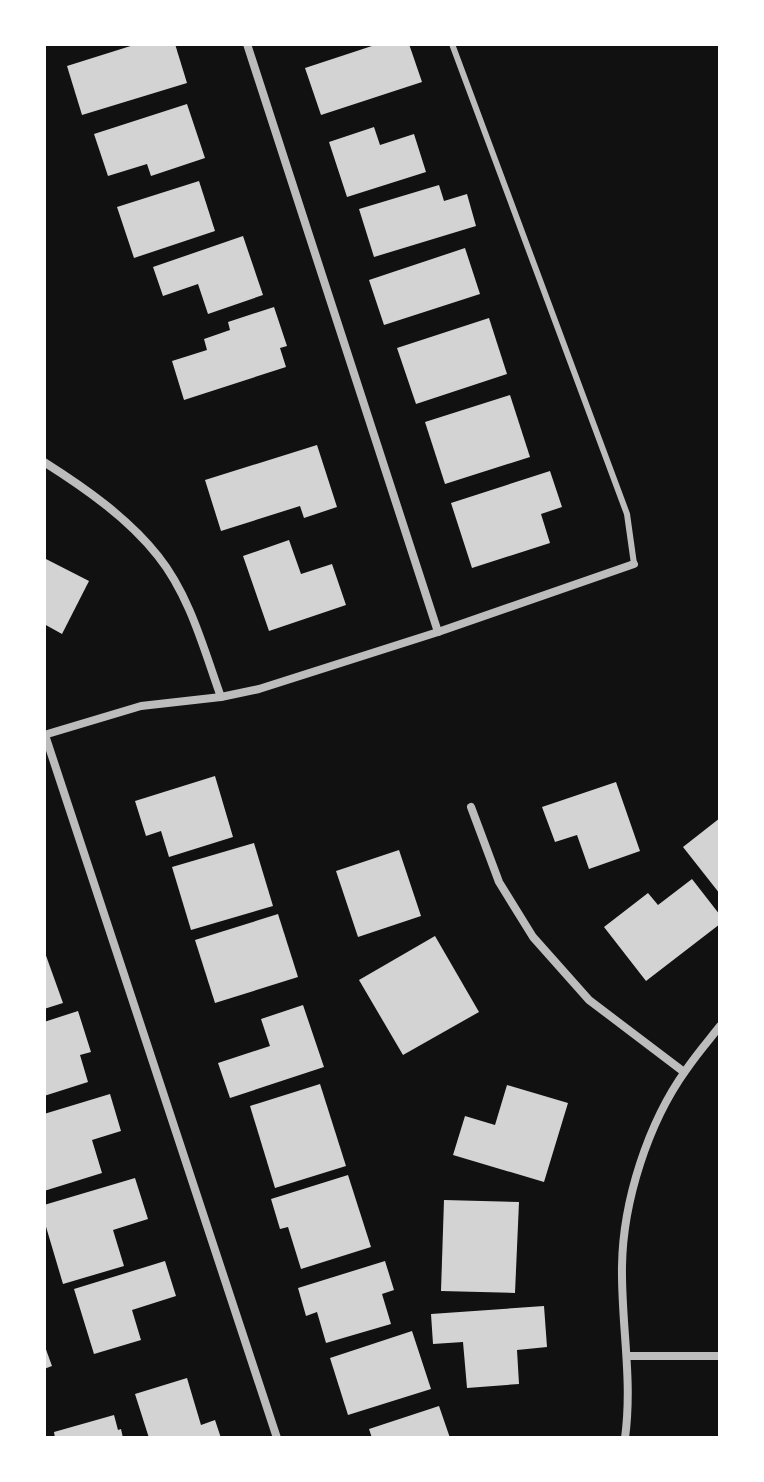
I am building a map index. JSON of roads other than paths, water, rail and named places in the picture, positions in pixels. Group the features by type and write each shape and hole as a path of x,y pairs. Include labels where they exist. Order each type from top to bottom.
{"street":[{"path":"247,44 438,632"},
{"path":"44,462 74,481 127,524 160,557 188,608 221,697"},
{"path":"277,1438 44,735 141,706 221,697 259,689 438,632 634,564"},
{"path":"471,807 499,882 533,937 589,1000 684,1072"},
{"path":"625,1438 629,1356 622,1266 627,1208 650,1134 684,1072 720,1026"},
{"path":"629,1356 720,1356"}],"lane":[{"path":"452,44 627,514 634,564"}]}
